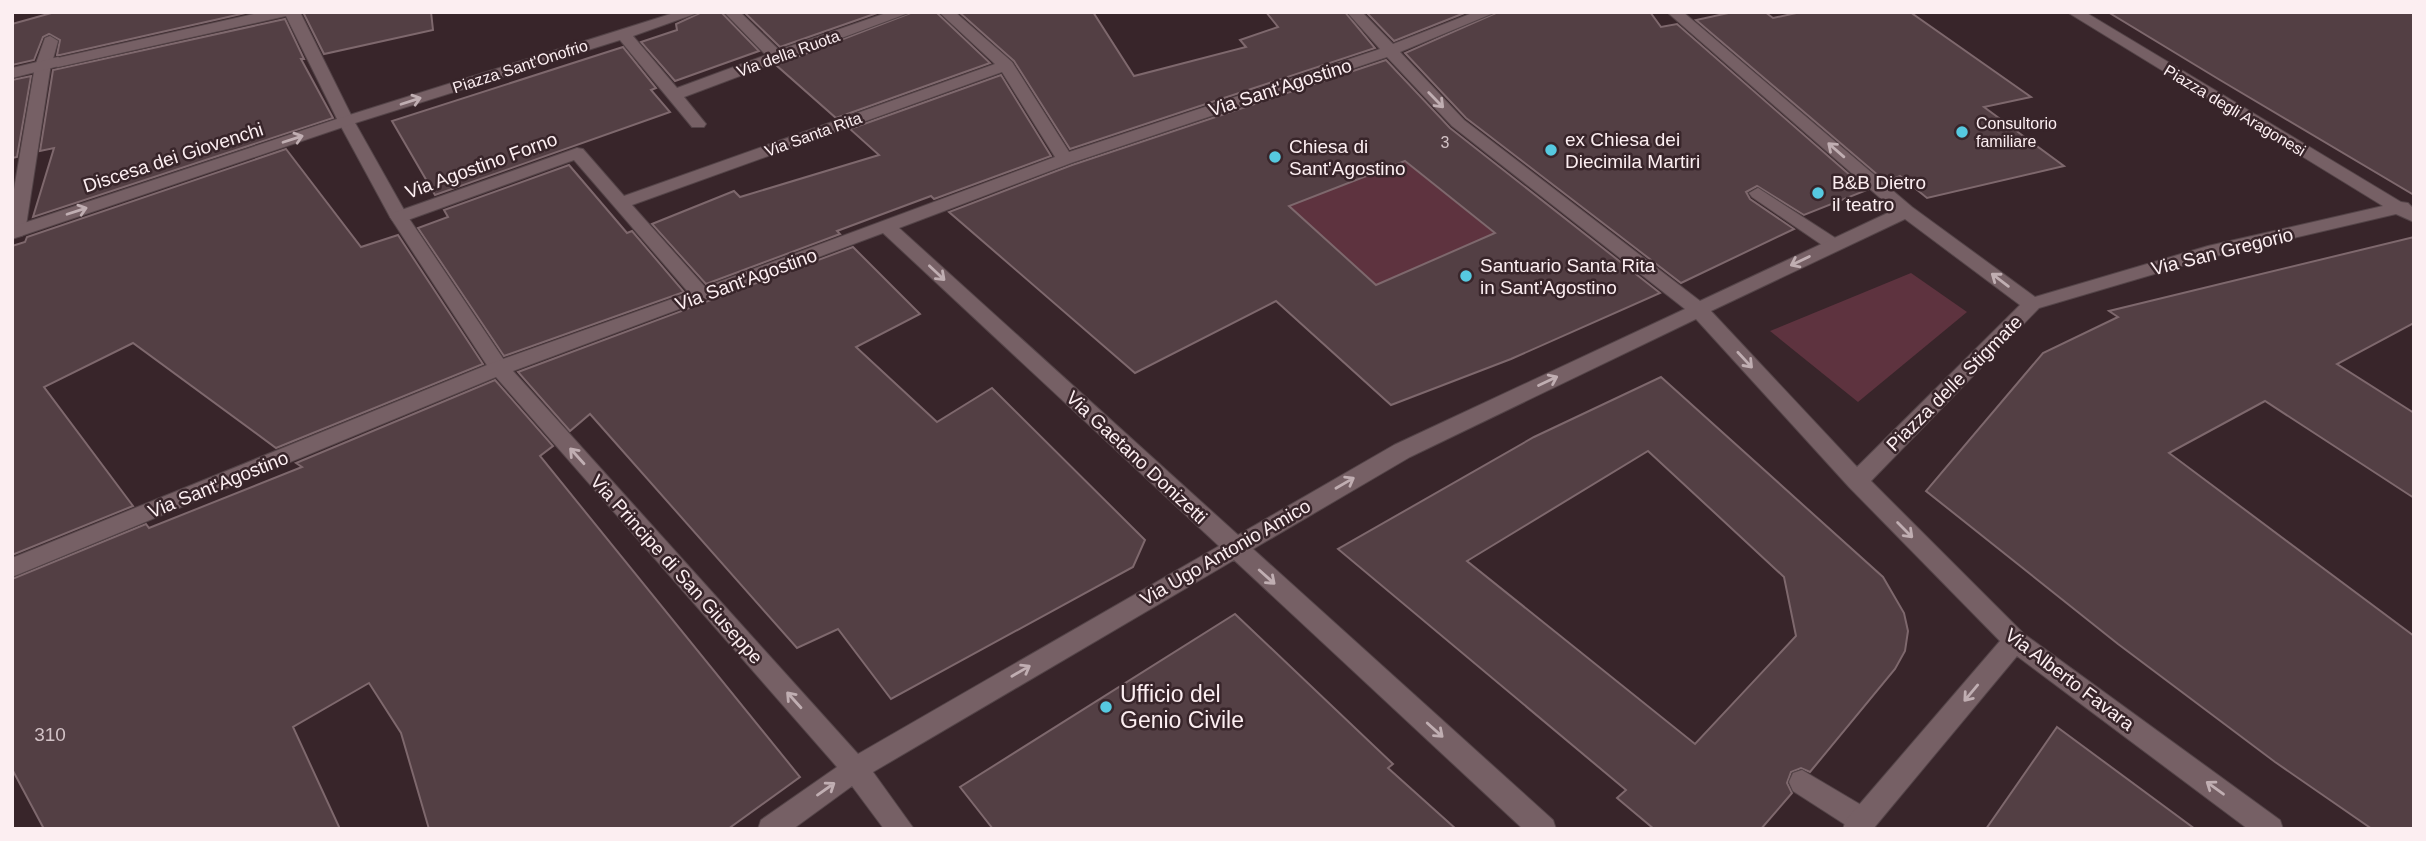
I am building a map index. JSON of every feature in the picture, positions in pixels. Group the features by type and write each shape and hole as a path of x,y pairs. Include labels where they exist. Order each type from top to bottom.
{"street":[{"path":"12,74 284,12"},
{"name":"Via Principe di San Giuseppe","path":"292,12 346,121 399,217 499,368 855,769 901,829"},
{"name":"Piazza Sant'Onofrio","path":"346,121 693,12"},
{"path":"731,12 776,56"},
{"name":"Via della Ruota","path":"674,95 904,12"},
{"path":"946,12 1006,65 1065,159"},
{"path":"1354,12 1458,123 1699,310 1857,481"},
{"name":"Via Sant'Agostino","path":"12,568 499,368 887,227 1065,159 1389,51 1489,12"},
{"path":"1674,12 1906,211 1699,310"},
{"name":"Piazza degli Aragonesi","path":"2074,12 2408,210"},
{"path":"623,33 698,124"},
{"path":"14,232 50,64 50,41"},
{"name":"Via Santa Rita","path":"621,203 1006,65"},
{"name":"Discesa dei Giovenchi","path":"14,232 346,121"},
{"name":"Via Agostino Forno","path":"399,217 577,153 621,203"},
{"path":"1758,193 1834,245"},
{"path":"621,203 702,295"},
{"name":"Via San Gregorio","path":"2032,304 2208,252 2408,210"},
{"name":"Piazza delle Stigmate","path":"1857,481 2032,304 1906,211"},
{"name":"Via Gaetano Donizetti","path":"887,227 1543,829"},
{"name":"Via Ugo Antonio Amico","path":"771,829 855,769 1402,451 1699,310"},
{"name":"Via Alberto Favara","path":"1857,481 2015,641 2270,829"},
{"path":"1801,782 1860,825 2015,641"}],"shaded area":[{"path":"1405,161 1495,233 1376,285 1289,206"},
{"path":"1911,273 1967,312 1858,402 1770,331"}],"building":[{"path":"55,12 250,12 60,55 57,55 60,40 49,34 43,37 34,60 12,65 12,24"},
{"path":"303,12 431,12 433,30 324,54"},
{"path":"702,12 721,12 759,51 675,81 641,42 677,30 676,24"},
{"path":"744,12 880,12 780,47"},
{"path":"913,12 936,12 990,63 836,118 776,65"},
{"path":"959,12 1093,12 1134,76 1246,47 1240,40 1278,27 1266,12 1345,12 1375,48 1070,149 1014,61"},
{"path":"1366,12 1467,12 1394,41"},
{"path":"1498,12 1650,12 1661,27 1677,24 1867,190 1804,215 1757,186 1746,192 1750,199 1794,229 1681,283 1466,118 1405,53"},
{"path":"1733,12 1765,12 1773,18 1801,12 1910,12 2031,97 1984,107 2064,166 1927,198 1900,176 1886,182 1696,20"},
{"path":"2108,12 2414,12 2414,195 2220,80"},
{"path":"285,19 304,59 301,59 333,118 33,217 54,148 40,151 53,70"},
{"path":"623,47 656,88 651,90 670,112 435,195 392,121"},
{"path":"1386,60 1450,128 1660,293 1511,359 1391,405 1276,301 1135,373 949,212 1072,165","holes":["1405,161 1495,233 1376,285 1289,206"]},
{"path":"1001,75 1051,156 934,199 931,196 837,231 840,234 706,284 652,224 734,191 740,197 879,155 850,129"},
{"path":"31,76 17,157 12,158 12,80"},
{"path":"286,149 361,247 398,235 483,364 276,448 133,343 44,387 133,506 12,555 12,246 25,242 27,237"},
{"path":"569,165 627,233 632,231 684,292 504,356 418,228 448,217 444,210"},
{"path":"2414,237 2414,323 2337,364 2414,413 2414,498 2265,401 2169,453 2414,636 2414,829 2372,829 2275,762 2118,644 1926,491 2043,353 2118,317 2109,311"},
{"path":"853,247 920,314 856,347 937,422 992,388 1145,540 1133,567 891,699 838,629 797,648 590,414 570,431 518,372"},
{"path":"1661,377 1883,577 1904,613 1908,631 1905,651 1895,669 1810,772 1801,768 1791,772 1787,783 1792,793 1761,829 1654,829 1617,798 1626,790 1338,549 1534,437","holes":["1648,451 1784,577 1796,636 1695,744 1467,561"]},
{"path":"495,380 553,446 540,456 800,777 728,829 429,829 401,733 369,683 293,727 340,829 44,829 12,769 12,579 146,524 149,528 302,467 296,463"},
{"path":"1235,614 1393,764 1388,768 1456,829 993,829 960,787"},
{"path":"2057,727 2195,829 1986,829"}],"place":[{"name":"Consultorio familiare","path":"1962,132"},
{"name":"ex Chiesa dei Diecimila Martiri","path":"1551,150"},
{"name":"Chiesa di Sant'Agostino","path":"1275,157"},
{"name":"B&B Dietro il teatro","path":"1818,193"},
{"name":"Santuario Santa Rita in Sant'Agostino","path":"1466,276"},
{"name":"Ufficio del Genio Civile","path":"1106,707"}]}
